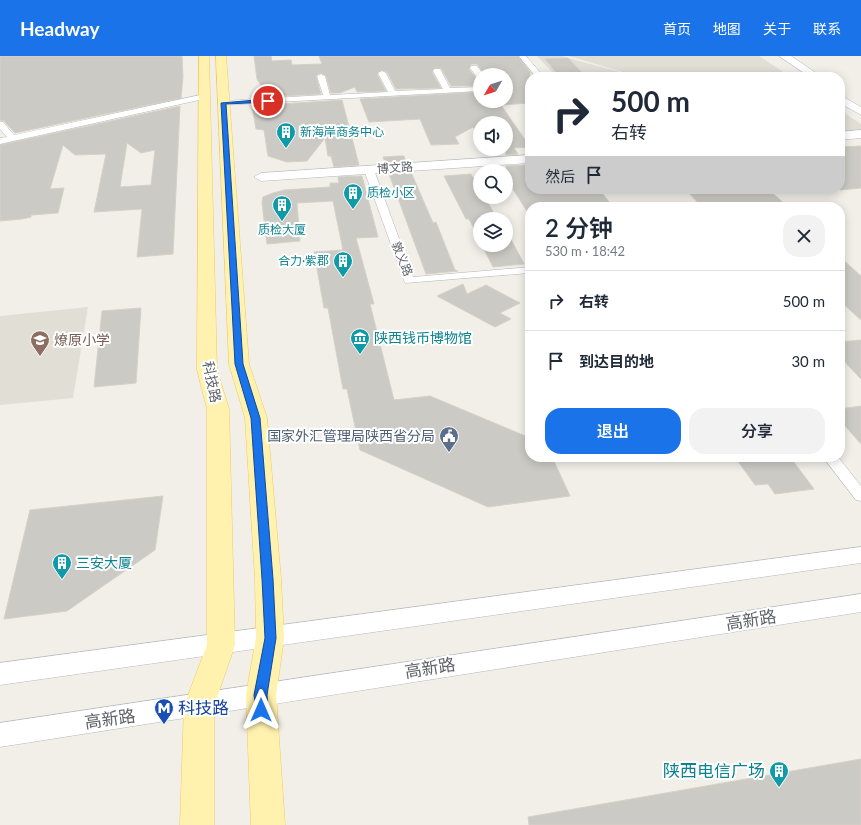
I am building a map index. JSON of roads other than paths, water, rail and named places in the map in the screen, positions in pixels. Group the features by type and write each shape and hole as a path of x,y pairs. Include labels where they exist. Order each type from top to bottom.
{"main road":[{"name":"科技路","path":"197,825 199,706 221,644 218,409 207,370 204,56"},
{"path":"221,56 239,364 256,418 267,571 270,638 260,695 268,825"},
{"path":"775,56 799,72"},
{"path":"784,56 809,72"},
{"path":"845,94 861,104"},
{"path":"845,101 861,112"},
{"path":"845,136 861,134"},
{"name":"博文路","path":"261,177 525,159"},
{"path":"0,674 270,638 861,555"},
{"name":"高新路","path":"0,735 199,706 260,695 861,604"}],"street":[{"path":"522,56 536,72"},
{"path":"437,71 448,91"},
{"path":"382,73 393,94"},
{"path":"321,76 327,97"},
{"path":"224,103 473,89"},
{"path":"0,141 205,96"},
{"path":"0,124 12,138"},
{"name":"敦义路","path":"369,170 409,281 525,270"},
{"path":"834,462 861,496"}],"place":[{"name":"新海岸商务中心","path":"286,149"},
{"name":"质检小区","path":"353,210"},
{"name":"质检大厦","path":"282,222"},
{"name":"合力·紫郡","path":"343,278"},
{"name":"陕西钱币博物馆","path":"360,355"},
{"name":"燎原小学","path":"40,357"},
{"name":"国家外汇管理局陕西省分局","path":"449,453"},
{"name":"三安大厦","path":"62,580"},
{"name":"科技路","path":"164,725"},
{"name":"陕西电信广场","path":"779,788"}]}
